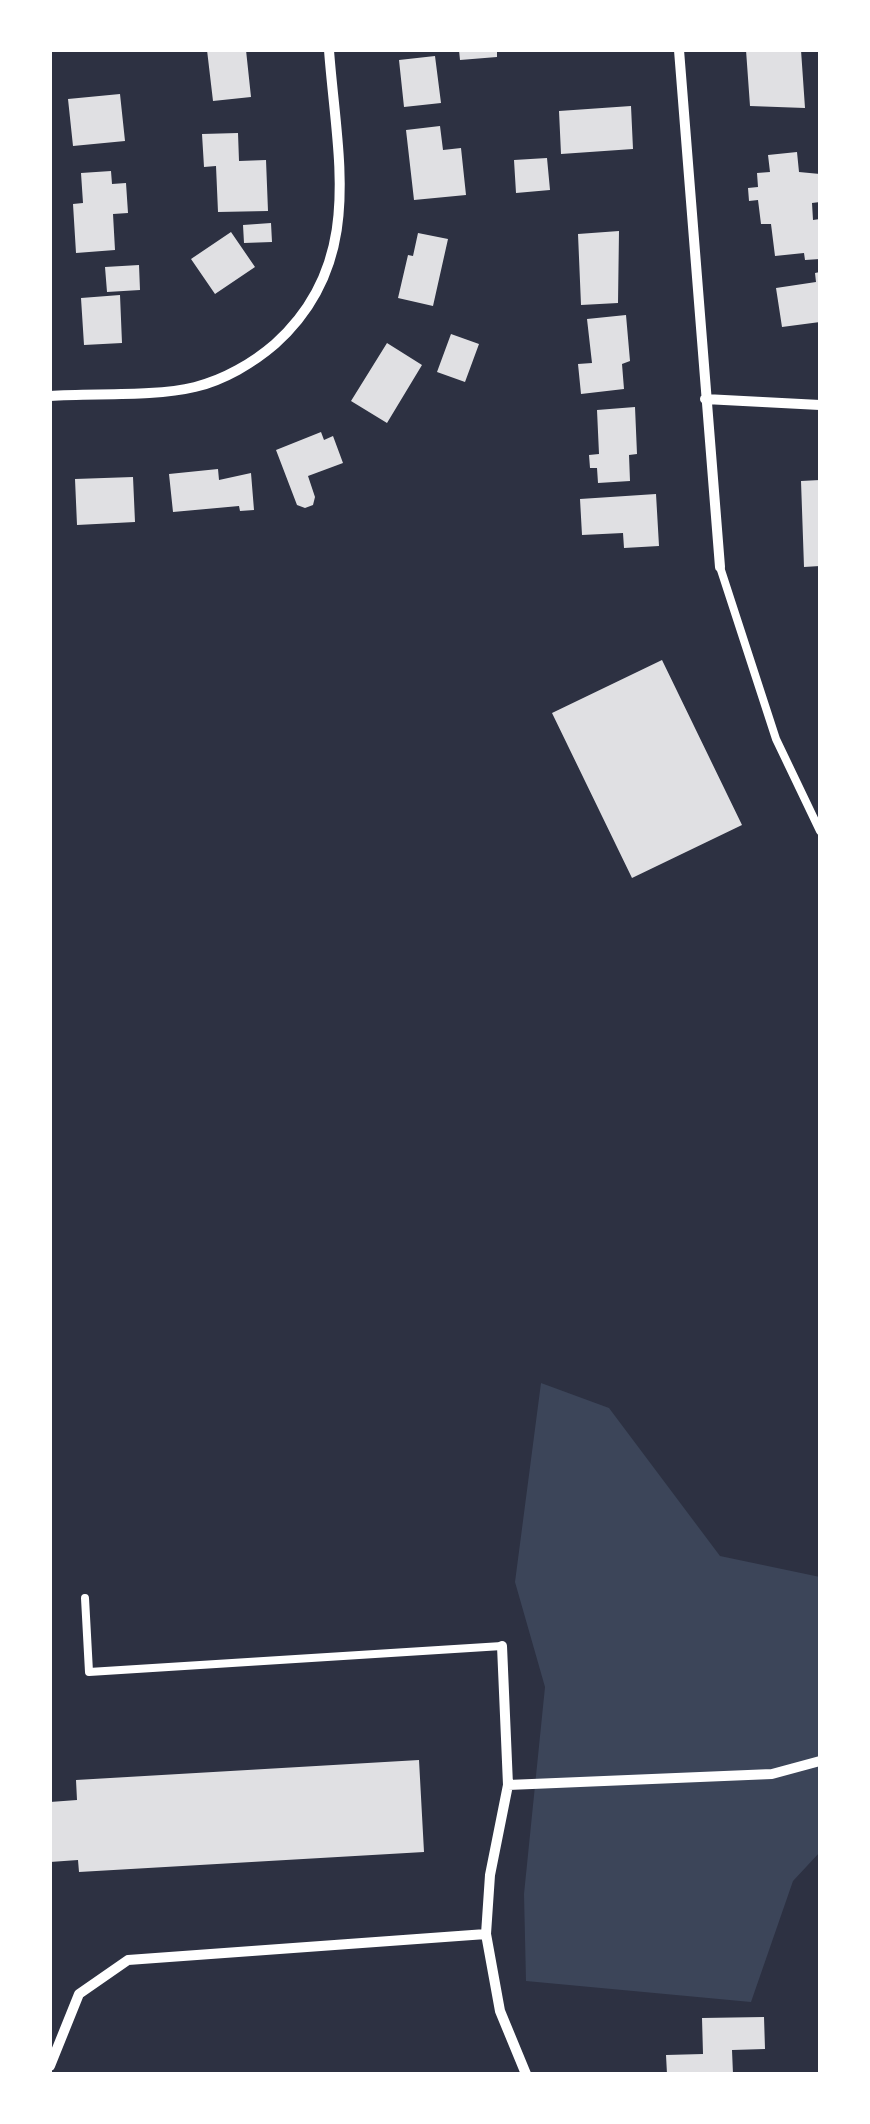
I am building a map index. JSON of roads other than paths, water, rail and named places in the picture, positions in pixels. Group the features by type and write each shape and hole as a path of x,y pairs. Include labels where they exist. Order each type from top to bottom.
{"street":[{"path":"50,396 194,387 255,362 305,317 334,256 340,198 329,50"},
{"path":"679,50 720,567"},
{"path":"705,398 820,405"},
{"path":"502,1646 508,1785 490,1875 486,1934 500,2012 526,2074"},
{"path":"508,1785 772,1774 820,1761"},
{"path":"50,2066 80,1994 128,1960 486,1934"}],"lane":[{"path":"720,567 776,739 820,831"},
{"path":"85,1598 88,1672 502,1646"}]}
